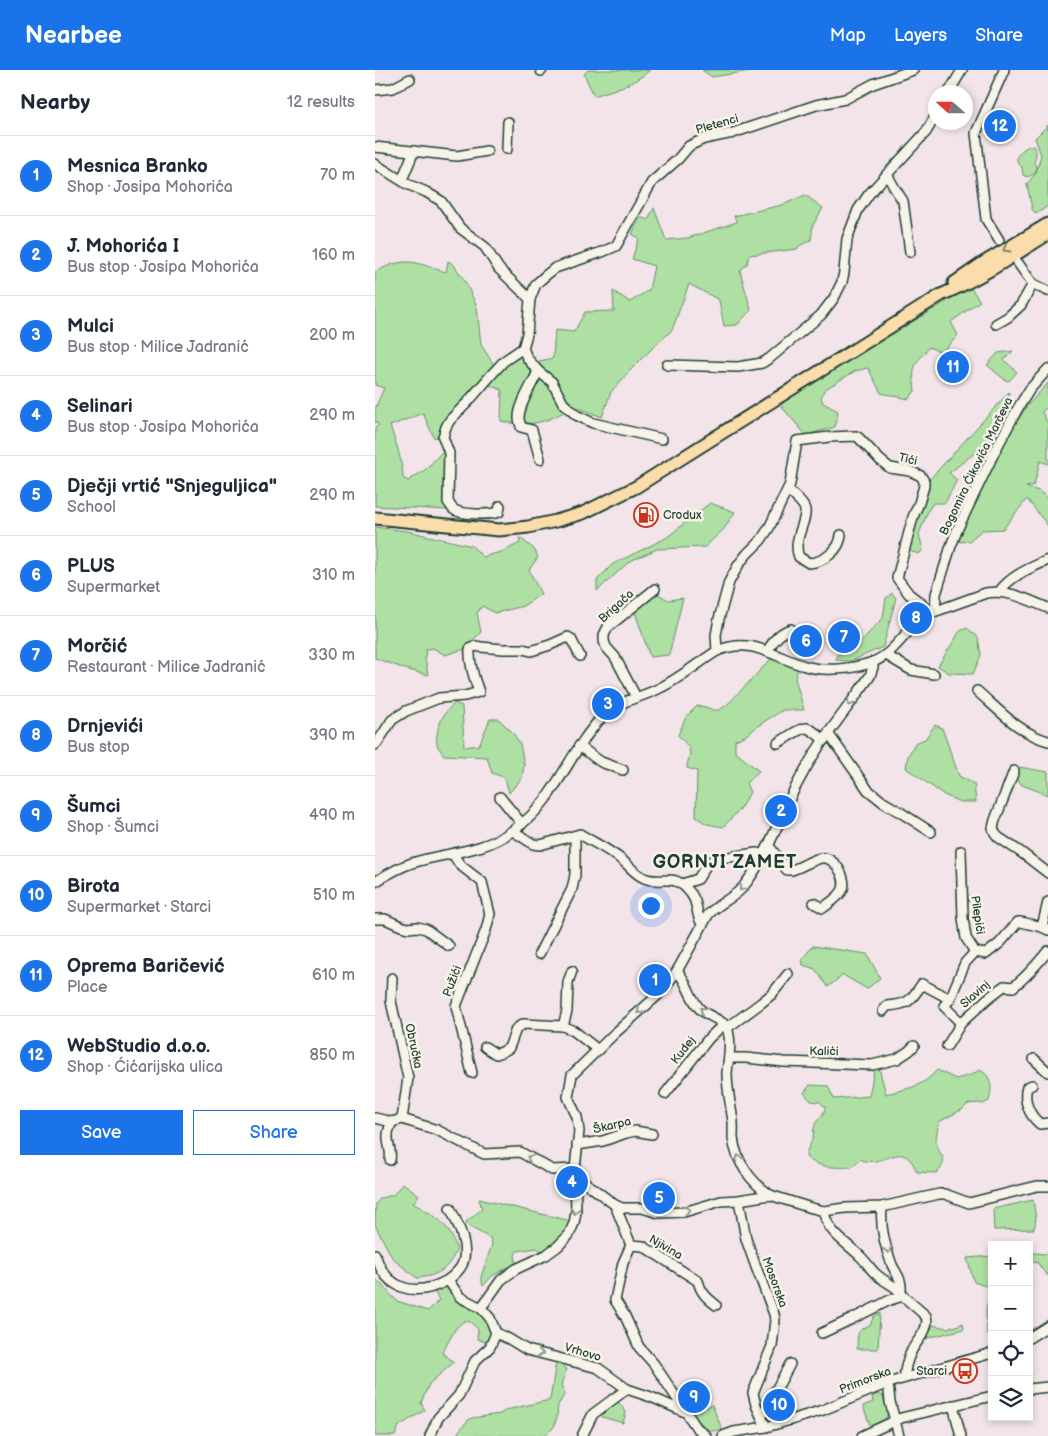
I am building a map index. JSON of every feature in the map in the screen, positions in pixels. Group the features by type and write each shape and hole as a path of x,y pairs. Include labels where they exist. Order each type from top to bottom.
{"main road":[{"path":"941,295 954,282 1048,224"},
{"path":"375,518 499,530 556,521 583,513 636,487 941,295 989,271 1048,234"}],"street":[{"name":"Pletenci","path":"523,348 527,334 530,299 537,284 555,268 616,246 652,182 678,160 689,146 704,139 733,133 816,106 845,99 873,84 913,70"},
{"path":"953,85 962,70"},
{"path":"999,240 986,219 976,133 1004,70"},
{"path":"375,90 393,88 410,79"},
{"path":"507,149 508,122"},
{"path":"667,365 738,367 762,363 821,315 834,298 842,282 847,239 858,210 869,194 928,129"},
{"path":"375,147 457,156 487,151"},
{"path":"402,180 414,151"},
{"path":"375,164 441,201 460,228 485,246 499,269 530,299"},
{"path":"887,174 903,200 910,252"},
{"path":"1018,263 1033,284 1048,291"},
{"path":"996,324 1008,317 1021,305 1033,284"},
{"path":"500,506 499,512 493,514 459,512 451,508 448,502 449,453 443,437 450,420 491,374 523,348 527,358 538,371 552,382 563,403 576,415 593,423 662,439"},
{"name":"Bogomira Ćikovića Marčeva","path":"929,611 927,604 936,595 955,537 996,449 1030,389 1048,369"},
{"path":"538,371 533,385 524,398 519,420 521,427 532,430 540,459"},
{"name":"Tići","path":"717,651 716,635 729,582 739,564 761,540 769,528 788,490 797,441 842,436 859,438 879,460 890,468 910,471 921,476 924,481 923,486 897,578 909,594 929,611"},
{"path":"788,490 804,507 805,512 796,546 799,557 809,563 821,560 839,544 841,535"},
{"path":"999,592 1004,584 1020,573 1048,560"},
{"name":"Brigača","path":"636,697 615,657 606,647 605,635 608,627 655,589"},
{"path":"375,882 411,863 475,849 513,831 544,801 579,746 597,722 609,711 623,702 662,687 717,651 731,646 743,645 755,647 816,669 842,669 873,662 886,655 929,611 961,603 987,593 999,592 1015,595 1048,608"},
{"path":"767,651 777,636 784,631 791,630"},
{"path":"375,745 392,720 406,711 439,698 465,696 479,692 469,655 470,649 475,646 531,651 568,637 580,656"},
{"path":"886,655 911,670 934,674"},
{"path":"481,1308 501,1280 517,1268 546,1255 557,1247 569,1235 574,1223 579,1131 577,1117 568,1097 572,1075 657,996 677,971 702,924 714,908 731,899 744,886 769,846 791,797 826,737 870,676 873,662"},
{"path":"977,691 1018,727 1029,734 1048,741"},
{"path":"779,743 803,728 808,728 826,737 868,790 883,802 931,832"},
{"path":"579,746 601,762 623,770"},
{"path":"1014,771 993,828 998,837 1048,873"},
{"path":"500,796 522,824"},
{"path":"513,831 533,844 539,845 580,834 623,860 637,874 649,880 675,881 682,884 694,897 699,920 702,924"},
{"path":"539,954 572,888 575,875 575,836"},
{"path":"769,846 787,870 792,870 822,858 830,859 836,865 844,880 841,894 823,908 814,903"},
{"name":"Pilepići","path":"961,851 963,918 966,938 975,952 986,954 1000,943 1018,922 1024,922 1045,929"},
{"path":"682,884 698,879 707,864 717,857 756,853 764,854"},
{"name":"Pužići","path":"453,854 460,865 482,882 490,914 456,1006 472,1073"},
{"path":"1045,929 1048,902"},
{"name":"Pužići","path":"375,919 385,919 408,928 427,929 449,946"},
{"name":"Slavinj","path":"947,1046 961,1023 1001,988 1016,985 1048,951"},
{"path":"961,1023 944,1006 950,998 965,963 975,952"},
{"path":"563,1026 567,1011 568,982 572,971"},
{"path":"677,971 683,978 700,1009 726,1026 730,1044 727,1088 733,1117 733,1140 737,1156 751,1179 770,1195 824,1211 845,1208 882,1207 945,1194 969,1203 1037,1186 1048,1186"},
{"name":"Kudej","path":"665,1094 709,1038 761,1003 772,994 788,974"},
{"name":"Obručka","path":"392,978 391,1001 408,1078 402,1119"},
{"path":"883,1011 887,1006 903,1004 912,999 922,984 950,998"},
{"path":"485,1047 496,1054 509,1048 516,1029 523,1024 563,1026 574,1031 598,1050"},
{"name":"Kalići","path":"729,1058 872,1065 897,1059 913,1046"},
{"path":"1034,1059 1048,1072"},
{"path":"1032,1085 1027,1087 1025,1093 1029,1112 1040,1124 1048,1123"},
{"path":"375,1118 392,1122 402,1119 437,1130 484,1154 520,1152 552,1170 576,1174 589,1187 619,1207 642,1208 659,1213 684,1212 721,1201 770,1195"},
{"path":"390,1160 392,1153 388,1133 392,1122"},
{"name":"Škarpa","path":"577,1145 603,1141 635,1131 651,1134"},
{"name":"Mosorska","path":"739,1200 746,1238 775,1320 772,1346 753,1393 766,1427"},
{"name":"Njivina","path":"619,1207 622,1224 631,1245 643,1246 697,1281 701,1291 716,1305"},
{"path":"882,1207 882,1227 893,1265 900,1279 902,1294"},
{"path":"375,1254 378,1263 392,1283 401,1287 421,1290 433,1288 448,1280 456,1273 464,1258 462,1236 450,1208"},
{"path":"824,1211 826,1220 842,1242 861,1257 876,1274 926,1316 927,1321 923,1333 908,1358 905,1378"},
{"path":"631,1245 623,1262 615,1300 625,1316 639,1347 654,1364 686,1413"},
{"path":"430,1436 437,1418 459,1395 475,1361 489,1347 496,1333 490,1318 481,1308 461,1297 448,1280"},
{"path":"822,1333 853,1320 902,1294"},
{"path":"1033,1335 1048,1326"},
{"name":"Vrhovo","path":"496,1333 527,1350 598,1368 627,1389 651,1397 686,1413 696,1427 706,1436"},
{"name":"Primorska","path":"723,1436 734,1432 748,1433 823,1410 888,1383 988,1354"},
{"path":"762,1416 790,1364"},
{"path":"888,1383 890,1402 899,1436"},
{"path":"1033,1389 1048,1387"},
{"path":"582,1436 593,1414 627,1389"},
{"path":"862,1436 881,1429 895,1420 988,1397"},
{"path":"953,1405 961,1436"}],"green space":[{"path":"588,70 650,70 630,83 594,96 584,74"},
{"path":"702,70 756,70 712,77"},
{"path":"1048,125 1048,206 1036,214 1032,209 1027,184 1036,173 1041,155 1035,138"},
{"path":"1029,146 1033,146 1036,150 1034,163 1037,167 1035,173 1031,176 1026,176 1023,175 1022,167 1017,158"},
{"path":"805,195 823,208 813,225 811,240 797,249 749,255 747,264 740,271 751,310 737,325 724,326 719,300 689,284 672,330 638,362 611,392 602,417 574,406 548,420 531,424 501,421 502,390 479,381 447,416 438,436 434,438 423,413 390,426 400,458 403,478 408,481 426,469 442,452 446,454 447,510 375,506 375,428 379,425 375,422 375,409 384,388 375,385 375,272 392,264 410,262 446,272 448,261 454,265 466,283 477,307 481,345 494,365 501,367 521,353 526,364 553,358 555,330 574,332 585,312 614,311 613,291 630,302 649,290 654,266 632,259 639,238 632,234 640,217 648,220 654,208 666,240 688,238 737,222 734,216 782,205"},
{"path":"970,287 980,301 951,322 958,335 942,353 929,347 920,358 914,371 915,391 909,399 881,393 868,368 855,371 824,390 821,398 823,403 838,411 835,427 806,435 781,406 787,398"},
{"path":"1013,351 1004,360 1017,372 1009,381 1005,380 987,365 998,353"},
{"path":"1048,383 1048,406 1042,412 1048,424 1048,464 1040,461 1034,485 1026,487 1039,491 1048,498 1048,526 1027,499 1003,529 982,530 969,541 960,542 958,539 1010,432 1027,406"},
{"path":"1009,392 1008,409 994,438 949,473 957,480 945,503 933,503 928,511 919,534 923,550 919,554 909,551 929,480"},
{"path":"710,503 735,512 724,529 705,547 657,549 630,561 597,591 597,580 613,564 666,538"},
{"path":"375,527 407,531 472,546 483,557 504,551 520,543 519,537 534,549 538,557 529,570 541,594 523,606 500,612 495,613 482,606 477,613 481,632 465,649 445,655 433,648 426,649 425,657 428,675 375,658"},
{"path":"655,592 668,600 683,598 669,655 650,657 635,612"},
{"path":"892,593 896,598 883,647 851,661 836,660 837,655 852,651 883,618 886,598"},
{"path":"967,628 978,637 981,655 973,674 949,673 938,666 960,631"},
{"path":"772,658 798,669 795,678 804,710 783,710 745,736 735,740 735,752 759,771 746,783 750,792 740,809 723,827 707,824 696,817 697,771 687,768 690,751 678,735 686,717 697,706 719,710 729,703"},
{"path":"455,703 462,706 464,747 479,745 490,719 499,719 513,733 520,744 524,765 522,778 509,793 505,778 492,773 487,757 444,755 438,747 437,733 441,721"},
{"path":"935,725 942,728 959,776 974,784 976,802 960,802 944,795 906,768 908,756 915,743 925,739"},
{"path":"1019,767 1048,772 1048,795 1022,785 1014,776"},
{"path":"813,946 867,954 880,978 867,989 843,975 828,987 815,969 803,965 802,959"},
{"path":"878,1064 886,1094 920,1084 937,1070 956,1079 971,1075 980,1070 989,1079 991,1092 989,1101 983,1104 968,1104 963,1109 939,1122 936,1141 943,1164 937,1173 917,1172 911,1161 905,1156 899,1155 877,1161 860,1159 852,1167 822,1165 806,1157 813,1137 814,1126 824,1112 825,1107 820,1102 811,1101 804,1093 810,1085 828,1086 834,1099 869,1096 874,1070"},
{"path":"403,1183 419,1195 413,1203 441,1221 454,1240 457,1250 449,1263 441,1271 431,1276 417,1278 393,1259 375,1225 376,1203 381,1198 393,1195"},
{"path":"479,1199 571,1221 566,1232 543,1253 537,1248 517,1251 515,1255 516,1263 492,1276 483,1286 481,1277 492,1244 490,1238 468,1226 466,1222 482,1209"},
{"path":"1033,1200 1036,1219 1034,1229 994,1230 993,1209"},
{"path":"1048,1252 1048,1276 1038,1263 1033,1262 1033,1253 1047,1254"},
{"path":"988,1256 988,1287 974,1282 967,1258"},
{"path":"375,1278 397,1301 428,1311 439,1300 434,1291 447,1284 459,1304 477,1310 487,1322 492,1337 485,1342 477,1339 478,1329 470,1322 464,1321 456,1328 442,1353 454,1362 429,1384 421,1403 425,1410 399,1426 395,1436 375,1436"},
{"path":"988,1300 988,1334 987,1334 986,1309"},
{"path":"880,1313 878,1349 857,1349 860,1331 870,1325 874,1316"},
{"path":"963,1323 964,1329 923,1339 931,1325 949,1328"},
{"path":"556,1362 567,1369 561,1385 565,1394 558,1405 554,1427 545,1436 459,1436 458,1432 472,1418 500,1414 506,1410 550,1400"},
{"path":"878,1394 883,1396 887,1416 871,1428 863,1406 873,1402 872,1397"},
{"path":"616,1399 626,1412 623,1423 602,1417 599,1413"},
{"path":"712,1405 722,1429 717,1431 705,1428 693,1414"}],"place":[{"name":"WebStudio d.o.o.","path":"1000,126"},
{"name":"Oprema Baričević","path":"953,367"},
{"name":"Crodux","path":"646,515"},
{"name":"Drnjevići","path":"916,618"},
{"name":"Morčić","path":"844,637"},
{"name":"PLUS","path":"806,641"},
{"name":"Mulci","path":"608,704"},
{"name":"J. Mohorića I","path":"781,811"},
{"name":"Mesnica Branko","path":"655,980"},
{"name":"Selinari","path":"572,1182"},
{"name":"Dječji vrtić \"Snjeguljica\"","path":"659,1198"},
{"name":"Starci","path":"965,1371"},
{"name":"Šumci","path":"694,1397"},
{"name":"Birota","path":"779,1405"}],"district":[{"name":"GORNJI ZAMET","path":"725,862"}]}
